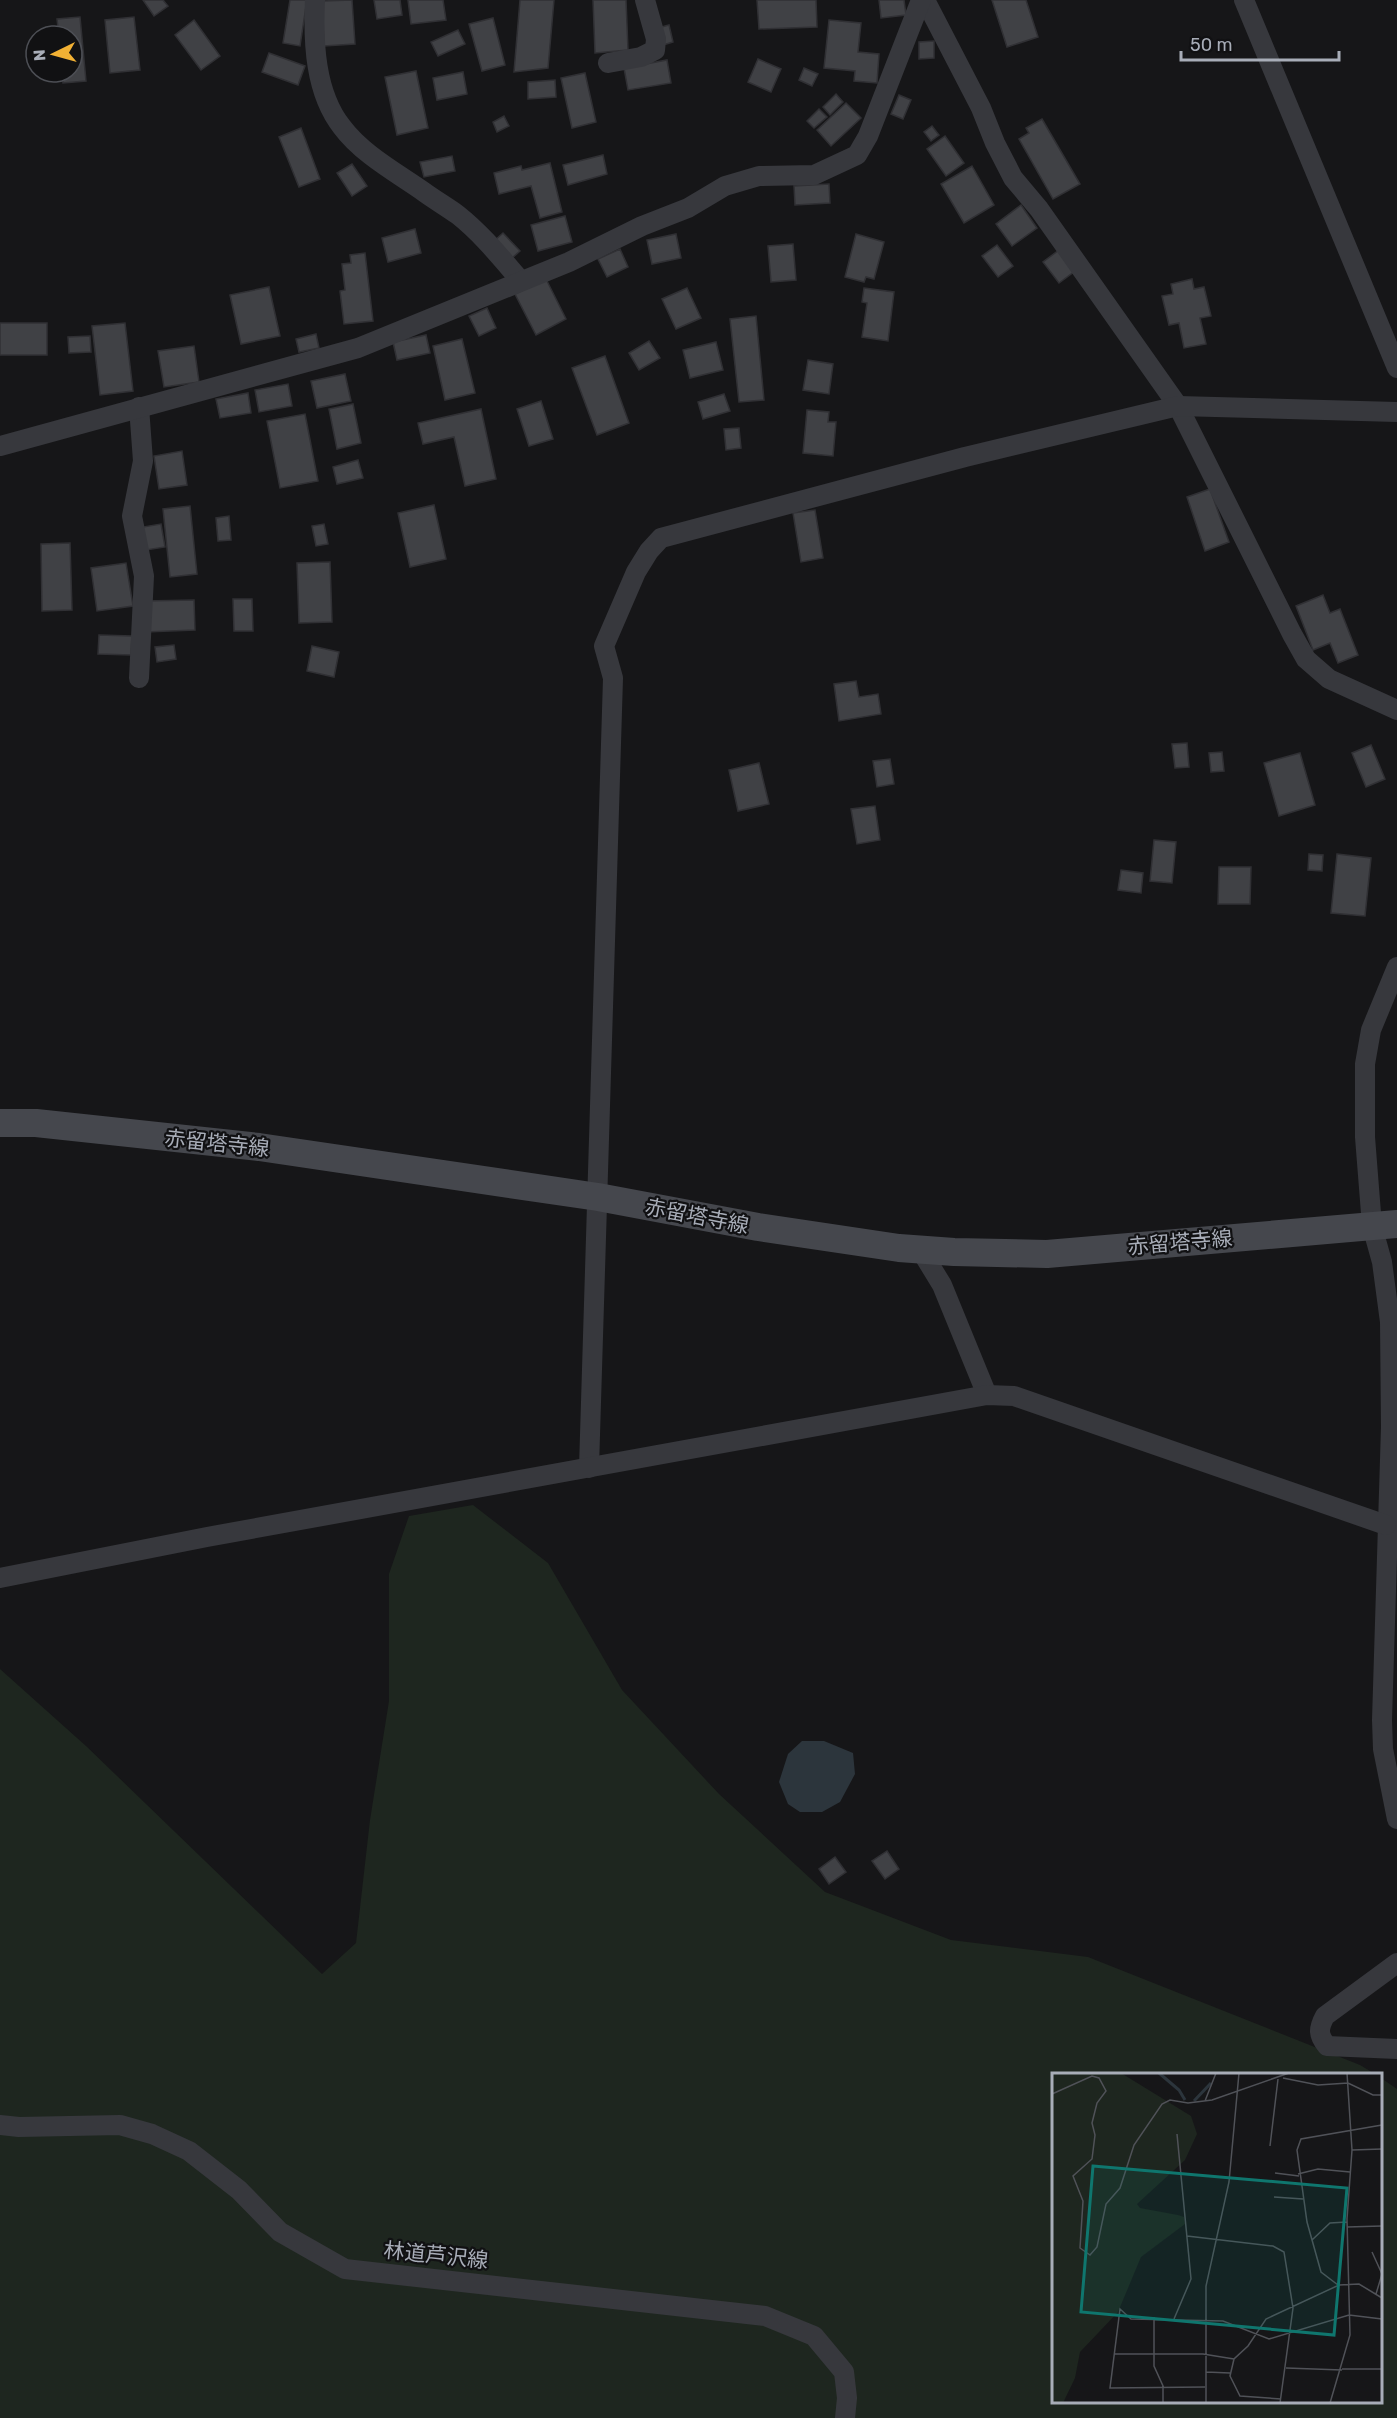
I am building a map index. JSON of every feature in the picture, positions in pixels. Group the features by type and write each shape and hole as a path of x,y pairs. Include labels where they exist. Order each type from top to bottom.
{"main road":[{"name":"赤留塔寺線","path":"0,1123 36,1123 259,1147 598,1197 758,1227 954,1252 1047,1254 1385,1225"}],"street":[{"path":"315,0 313,29 320,81 341,127 359,145 458,215 521,281"},
{"path":"608,63 641,57 655,50 656,39 645,0"},
{"path":"0,446 358,348 569,262 642,226 688,208 725,186 759,176 814,175 857,155 882,103 923,0"},
{"path":"923,0 981,108 994,143 1013,178 1039,209 1178,406 1306,659 1329,678 1397,710"},
{"path":"1244,0 1397,368"},
{"path":"589,1468 613,678 604,646 619,608 649,551 661,538 746,514 965,456 1178,406 1397,412"},
{"path":"139,407 143,461 132,516 144,576 139,678"},
{"path":"1397,967 1371,1030 1365,1064 1365,1137 1385,1225 1382,1262 1390,1323 1391,1427 1386,1525 1389,1719 1383,1749 1397,1819"},
{"path":"920,1249 942,1285 987,1395"},
{"path":"0,1578 207,1537 987,1395 1014,1396 1386,1525"},
{"path":"1397,1964 1325,2016 1319,2028 1320,2038 1327,2046 1397,2049"},
{"name":"林道芦沢線","path":"0,2125 19,2127 120,2125 152,2134 189,2151 239,2190 280,2232 345,2269 765,2316 814,2336 844,2372 848,2398 845,2418"}],"shaded area":[{"path":"473,1505 548,1563 622,1690 719,1794 825,1892 951,1940 1088,1957 1360,2065 1373,2073 1052,2073 1052,2403 1382,2403 1382,2079 1397,2089 1397,2418 0,2418 0,1669 86,1746 322,1974 356,1943 370,1820 389,1701 389,1574 409,1516"},
{"path":"802,1741 824,1741 853,1753 855,1774 840,1802 822,1812 800,1812 788,1804 779,1782 788,1754"}],"building":[{"path":"143,0 163,0 168,6 154,16"},
{"path":"290,0 307,0 300,46 283,43"},
{"path":"352,0 355,44 324,46 322,1"},
{"path":"374,0 400,0 402,15 377,19"},
{"path":"408,0 443,0 446,20 411,24"},
{"path":"520,0 554,0 548,68 514,72"},
{"path":"593,0 626,0 628,50 595,53"},
{"path":"757,0 816,0 817,27 759,29"},
{"path":"879,0 904,0 906,15 881,18"},
{"path":"992,0 1026,0 1038,37 1007,47"},
{"path":"80,17 81,24 58,24 57,19"},
{"path":"134,17 140,70 110,73 105,20"},
{"path":"493,18 505,65 482,71 469,24"},
{"path":"194,20 220,56 201,70 175,35"},
{"path":"829,20 861,23 858,52 879,54 877,83 854,81 855,71 824,68"},
{"path":"669,25 673,42 663,45 658,28"},
{"path":"458,30 465,44 438,56 431,42"},
{"path":"934,41 934,58 919,59 919,42"},
{"path":"269,53 305,66 298,85 262,72"},
{"path":"758,59 781,69 771,92 748,82"},
{"path":"667,60 671,83 628,90 624,68"},
{"path":"804,68 818,74 812,86 799,80"},
{"path":"416,71 428,128 397,135 385,77"},
{"path":"463,72 467,94 437,100 433,78"},
{"path":"585,73 596,122 572,128 561,78"},
{"path":"555,80 556,97 528,99 528,82"},
{"path":"836,94 843,102 830,115 823,107"},
{"path":"899,95 911,100 903,119 891,114"},
{"path":"846,103 861,118 831,146 817,130"},
{"path":"819,109 827,117 814,128 807,121"},
{"path":"504,116 509,126 497,132 493,122"},
{"path":"1042,119 1080,184 1053,199 1019,139 1029,133 1026,128"},
{"path":"932,126 939,135 931,141 924,132"},
{"path":"301,128 320,179 299,187 279,137"},
{"path":"945,136 964,163 946,176 927,149"},
{"path":"603,155 607,174 568,185 563,165"},
{"path":"452,156 455,171 424,177 420,162"},
{"path":"550,163 562,212 540,218 531,186 499,194 494,173 521,166 522,170"},
{"path":"352,164 367,186 352,196 337,173"},
{"path":"972,166 994,205 964,223 941,184"},
{"path":"829,184 830,203 795,205 794,186"},
{"path":"1021,205 1037,228 1012,246 996,224"},
{"path":"565,216 572,242 538,251 531,225"},
{"path":"415,229 421,253 388,262 382,238"},
{"path":"503,233 520,251 511,259 494,241"},
{"path":"676,234 681,258 652,264 647,240"},
{"path":"856,234 884,242 874,279 866,277 864,282 845,277"},
{"path":"793,244 796,280 771,282 768,246"},
{"path":"997,245 1013,266 998,277 982,256"},
{"path":"620,249 628,267 607,277 598,259"},
{"path":"1059,250 1075,271 1059,283 1043,262"},
{"path":"365,253 373,321 344,324 340,291 345,290 342,264 351,263 350,255"},
{"path":"546,279 566,319 536,335 515,294"},
{"path":"1192,279 1194,289 1204,287 1211,316 1200,318 1206,344 1184,348 1179,323 1169,325 1162,296 1173,294 1171,284"},
{"path":"269,287 280,336 241,344 230,295"},
{"path":"687,288 701,318 676,329 662,299"},
{"path":"864,288 894,292 888,341 862,337 867,303 862,302"},
{"path":"487,308 496,328 479,336 469,316"},
{"path":"756,316 764,400 739,402 730,319"},
{"path":"0,323 47,323 47,355 0,355"},
{"path":"125,323 133,391 100,395 92,326"},
{"path":"316,334 319,348 299,352 296,339"},
{"path":"426,335 430,353 397,360 393,342"},
{"path":"90,336 91,352 69,353 68,337"},
{"path":"462,339 475,393 445,400 433,346"},
{"path":"649,341 660,358 639,370 629,353"},
{"path":"716,342 723,370 690,378 683,350"},
{"path":"194,346 199,382 164,387 158,351"},
{"path":"605,356 629,423 597,435 572,368"},
{"path":"808,360 833,364 829,394 803,390"},
{"path":"345,374 351,401 317,408 311,381"},
{"path":"288,384 292,406 259,412 255,390"},
{"path":"248,393 251,413 220,418 216,399"},
{"path":"724,394 730,411 703,419 698,402"},
{"path":"541,401 553,439 529,446 517,409"},
{"path":"353,404 361,443 337,449 329,409"},
{"path":"481,409 496,479 465,486 454,437 423,444 418,423"},
{"path":"807,410 829,412 828,422 836,422 833,456 803,453"},
{"path":"305,414 318,481 280,488 267,421"},
{"path":"739,428 741,448 726,450 724,429"},
{"path":"182,451 187,485 159,489 154,456"},
{"path":"358,460 363,478 337,484 333,467"},
{"path":"1210,489 1229,542 1205,551 1187,497"},
{"path":"434,505 446,559 410,567 398,513"},
{"path":"190,506 197,574 170,577 163,509"},
{"path":"815,510 823,558 801,562 793,513"},
{"path":"229,516 231,540 218,541 216,518"},
{"path":"161,524 165,547 140,551 137,528"},
{"path":"324,524 328,544 316,546 312,526"},
{"path":"70,543 72,610 42,611 41,544"},
{"path":"330,562 332,622 299,623 297,563"},
{"path":"126,563 133,606 97,611 91,568"},
{"path":"1323,595 1330,613 1340,609 1358,655 1338,663 1330,643 1313,650 1296,606"},
{"path":"233,599 252,599 253,631 234,631"},
{"path":"194,600 195,630 145,632 144,601"},
{"path":"99,635 132,636 131,655 98,654"},
{"path":"174,645 176,659 157,662 155,647"},
{"path":"312,646 339,652 334,677 307,671"},
{"path":"856,681 859,697 878,694 881,714 839,721 834,684"},
{"path":"1187,743 1189,767 1175,768 1172,744"},
{"path":"1371,745 1385,779 1366,787 1352,753"},
{"path":"1222,752 1224,771 1211,772 1209,753"},
{"path":"1300,753 1315,805 1279,816 1264,763"},
{"path":"890,759 894,784 877,787 873,761"},
{"path":"759,763 769,804 738,811 729,770"},
{"path":"875,806 880,840 857,844 851,809"},
{"path":"1154,840 1176,842 1172,883 1150,881"},
{"path":"1309,854 1323,855 1322,871 1308,870"},
{"path":"1337,854 1371,858 1365,916 1331,913"},
{"path":"1219,867 1251,867 1250,904 1218,904"},
{"path":"1121,870 1143,873 1141,893 1118,890"},
{"path":"887,1851 899,1869 885,1879 872,1861"},
{"path":"835,1857 846,1872 829,1884 819,1869"}]}
